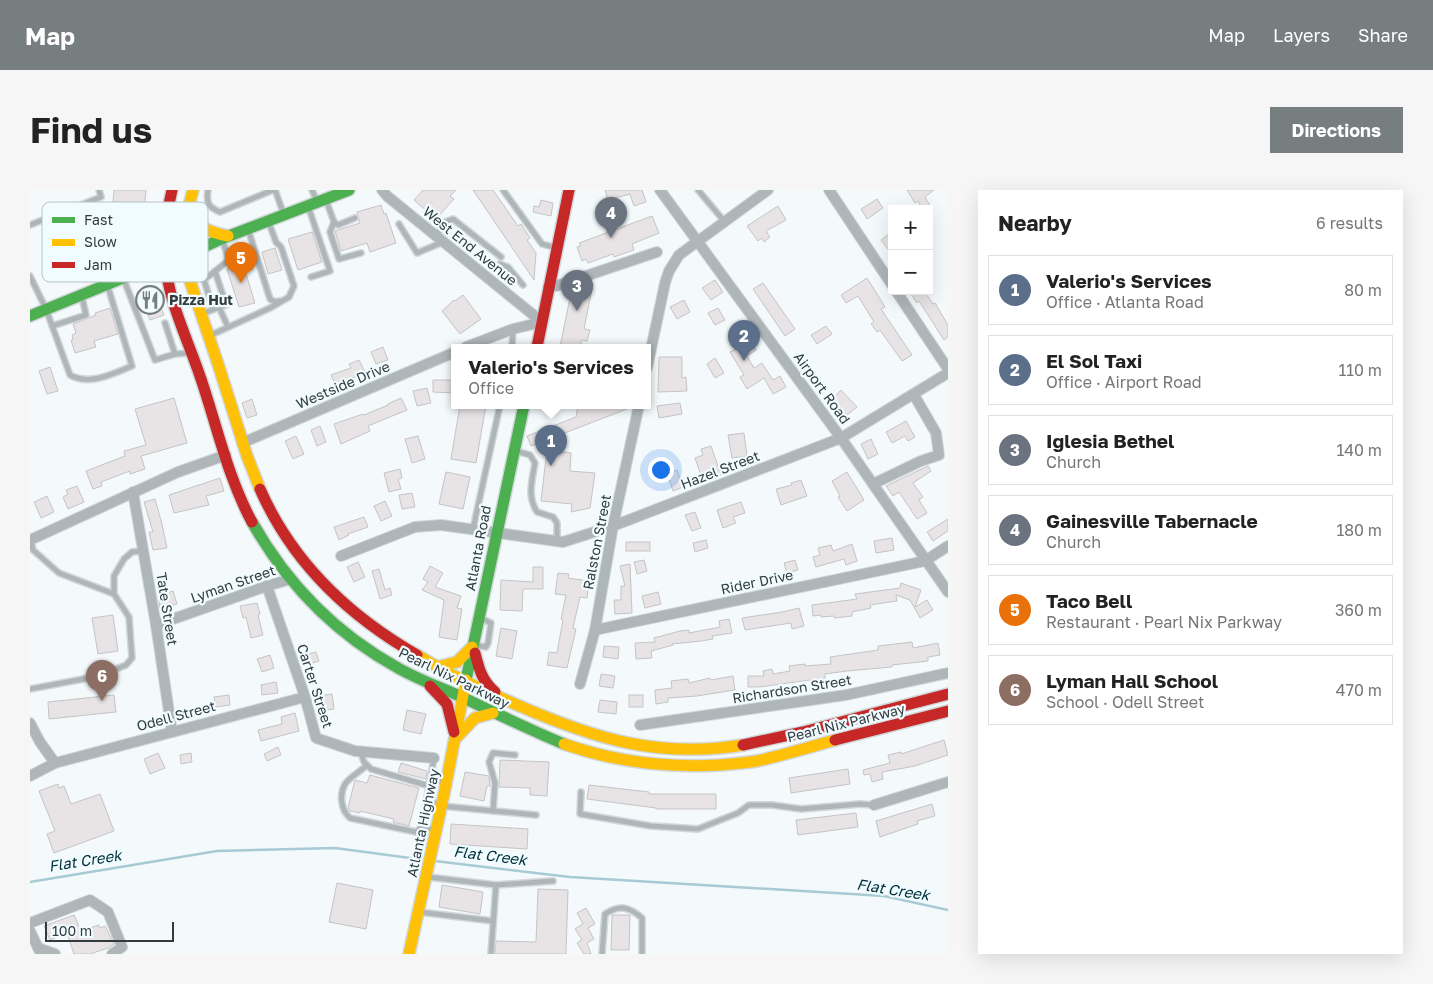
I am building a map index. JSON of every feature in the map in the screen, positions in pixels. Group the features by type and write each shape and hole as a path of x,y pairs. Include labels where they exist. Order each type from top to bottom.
{"main road":[{"path":"208,246 349,190"},
{"path":"538,344 552,287 557,248 569,190"},
{"path":"208,232 225,238"},
{"path":"30,316 112,282"},
{"name":"Pearl Nix Parkway","path":"170,282 176,308 238,495 252,522 280,567 328,618 346,634 398,669 462,697 493,714 544,737 591,754 632,763 687,767 756,761 948,711"},
{"name":"Pearl Nix Parkway","path":"190,282 242,443 258,487 270,511 306,566 342,603 374,629 437,667 556,723 611,740 644,747 685,749 726,747 772,739 849,721 948,694"},
{"name":"Atlanta Road","path":"462,697 523,409"},
{"path":"437,667 462,660 474,645"},
{"path":"474,645 479,673 486,685 504,699"},
{"path":"426,682 447,704 456,738"},
{"name":"Atlanta Highway","path":"411,953 418,912 456,738 462,697"},
{"path":"456,738 475,718 493,714"}],"street":[{"name":"West End Avenue","path":"382,190 439,239 542,322"},
{"name":"Airport Road","path":"660,190 874,484 948,592"},
{"path":"651,350 669,271 679,255 768,190"},
{"path":"828,190 888,279"},
{"path":"552,287 657,252"},
{"path":"899,295 948,369"},
{"path":"474,344 513,329 542,322"},
{"name":"Westside Drive","path":"242,443 451,354"},
{"name":"Hazel Street","path":"496,532 563,542 613,526 841,438 948,373"},
{"path":"874,484 939,454 936,432 914,395"},
{"name":"Ralston Street","path":"580,684 595,630 613,526 638,409"},
{"path":"30,539 178,472 226,455"},
{"name":"Tate Street","path":"133,492 172,732"},
{"path":"341,556 414,527 441,525 496,532"},
{"path":"925,561 948,546"},
{"name":"Rider Drive","path":"595,630 925,561"},
{"name":"Lyman Street","path":"156,625 290,579"},
{"name":"Carter Street","path":"267,586 305,697 316,738 360,751 434,758"},
{"name":"Richardson Street","path":"640,726 846,695 948,673"},
{"name":"Odell Street","path":"30,776 55,763 305,697"},
{"path":"30,723 40,742 55,763"},
{"path":"874,805 948,782"},
{"path":"30,922 90,900 108,912 122,947 112,954"},
{"path":"30,931 39,951 55,954"}],"lane":[{"path":"88,202 101,197 99,190"},
{"path":"208,204 210,208 220,212 274,190 284,215"},
{"path":"310,277 330,271 317,202 312,190"},
{"path":"503,190 542,244 557,248"},
{"path":"698,190 724,221"},
{"path":"317,202 338,225 355,218"},
{"path":"399,224 417,254 439,239 445,222 452,219 501,258"},
{"path":"30,225 42,220"},
{"path":"209,336 289,297 294,286 281,247 276,242 269,221"},
{"path":"334,222 330,232 339,259 361,253"},
{"path":"248,229 270,299 274,302 282,301"},
{"path":"208,277 229,260 225,238"},
{"path":"500,264 508,267 523,285"},
{"path":"201,314 226,305 215,271"},
{"path":"30,276 46,309 70,375 79,380 103,378 132,366 107,284"},
{"path":"125,282 155,360 175,354 192,352"},
{"path":"205,282 213,309"},
{"path":"52,326 86,315 81,295"},
{"path":"220,307 228,326"},
{"path":"165,323 175,354"},
{"path":"512,344 513,329"},
{"path":"473,529 499,409"},
{"path":"514,450 530,455 533,458 535,463 530,496 532,505 537,512 553,517 556,523 557,541"},
{"path":"30,539 33,550 59,573 114,594"},
{"path":"30,689 98,676 126,664 132,658 129,617 114,594 114,576 124,559 132,552 143,551"},
{"path":"360,751 371,769 429,786"},
{"path":"493,811 495,783 489,762 493,754 514,755"},
{"path":"367,765 346,784 342,804 345,813 350,818 416,832 422,828 434,758"},
{"path":"430,779 446,783"},
{"path":"581,792 580,814 651,826 698,829 738,813 749,805 772,805 801,809 860,804 874,805"},
{"path":"428,800 442,806 536,815"},
{"path":"422,828 436,833"},
{"path":"428,872 496,885 553,881"},
{"path":"491,954 496,885"},
{"path":"602,954 605,914 614,908 631,909 642,918 642,954"},
{"path":"418,912 493,921"}],"building":[{"path":"114,190 146,190 145,202 113,202"},
{"path":"423,190 456,190 450,196 454,199 436,219 414,200"},
{"path":"473,190 493,190 518,226 521,224 530,238 527,240 536,253 534,280"},
{"path":"605,190 642,190 646,202 634,206 630,194 608,200"},
{"path":"907,190 934,190 925,197 930,205 920,205 918,201 915,203"},
{"path":"877,199 883,208 867,219 861,209"},
{"path":"541,200 553,203 551,216 533,212 534,206 539,207"},
{"path":"381,205 384,214 386,213 396,243 370,252 367,243 341,251 335,231 360,223 357,212"},
{"path":"778,206 786,220 766,231 770,237 764,242 762,238 758,241 747,226"},
{"path":"652,216 659,233 632,244 634,250 614,257 613,254 588,263 586,259 582,261 577,247 581,246 579,243"},
{"path":"312,232 322,262 298,270 288,239"},
{"path":"888,235 888,249 881,240"},
{"path":"275,248 282,270 268,274 262,252"},
{"path":"243,264 255,303 239,307 227,269"},
{"path":"867,278 885,307 881,309 912,355 902,361 880,330 877,332 871,324 874,322 858,296 846,303 841,295"},
{"path":"715,280 723,292 711,300 702,288"},
{"path":"763,283 795,329 785,336 753,289"},
{"path":"593,284 584,329 590,330 587,341 582,340 581,344 561,344 571,293"},
{"name":"Pizza Hut","path":"154,290 164,315 150,320 147,312 143,313 141,307 144,306 140,295"},
{"path":"463,295 481,319 460,334 442,311"},
{"path":"912,295 927,295 933,304 935,303 948,325 948,337 944,340 919,301 917,303"},
{"path":"684,300 690,312 677,319 670,307"},
{"path":"110,308 118,334 94,341 96,347 75,353 71,340 73,340 72,335 76,333 73,324"},
{"path":"718,308 725,320 715,325 708,313"},
{"path":"826,326 832,334 817,344 811,335"},
{"path":"751,342 756,350 747,356 754,368 762,363 773,380 780,376 786,387 773,394 764,378 747,389 740,377 744,375 730,352"},
{"path":"383,347 388,360 376,364 371,352"},
{"path":"659,357 682,357 682,378 686,377 687,391 658,392"},
{"path":"715,358 724,373 715,378 707,364"},
{"path":"359,360 365,372 336,386 331,375 351,368 349,364"},
{"path":"50,367 58,391 47,394 39,371"},
{"path":"433,380 451,380 451,393 433,392"},
{"path":"427,388 431,403 417,406 413,391"},
{"path":"841,390 857,407 847,415 832,399"},
{"path":"174,398 187,443 141,456 145,469 130,474 130,471 101,482 102,486 93,489 86,471 125,456 124,451 146,445 135,409"},
{"path":"401,398 407,410 368,426 370,431 341,444 334,424 364,415"},
{"path":"252,399 257,415 247,418 242,403"},
{"path":"680,403 682,414 659,418 657,406"},
{"path":"459,409 485,409 476,463 451,459"},
{"path":"577,409 627,409 531,446 527,436 576,417"},
{"path":"906,421 915,437 908,441 905,436 892,443 886,432"},
{"path":"320,426 326,442 317,446 311,430"},
{"path":"744,433 747,456 732,458 728,435"},
{"path":"296,436 304,454 293,459 285,441"},
{"path":"418,436 425,459 412,463 405,439"},
{"path":"871,439 878,454 868,459 861,444"},
{"path":"711,446 721,475 703,481 695,458 703,455 701,449"},
{"path":"547,450 571,453 570,471 595,473 590,508 571,512 572,504 541,501"},
{"path":"928,466 931,471 913,483 923,497 919,500 927,513 917,519 899,492 893,496 886,486"},
{"path":"400,469 402,478 398,479 401,489 389,492 384,473"},
{"path":"677,470 683,487 673,491 667,473"},
{"path":"446,472 470,477 463,509 439,504"},
{"path":"847,472 864,500 847,511 838,497 840,496 832,481"},
{"path":"220,478 224,491 206,496 209,505 174,513 169,495"},
{"path":"801,480 807,496 781,505 776,489 792,485 791,483"},
{"path":"77,486 84,502 68,509 63,497 68,494 66,490"},
{"path":"412,493 415,507 402,509 399,495"},
{"path":"47,496 54,512 41,518 34,502"},
{"path":"155,499 167,548 153,550 149,532 153,532 144,502"},
{"path":"385,501 392,516 381,521 374,506"},
{"path":"741,502 745,513 733,517 736,523 723,528 717,510"},
{"path":"695,512 701,528 692,531 685,515"},
{"path":"364,517 368,527 348,534 339,540 334,527"},
{"path":"948,519 948,531 933,541 927,532"},
{"path":"892,538 894,550 876,553 874,541"},
{"path":"706,540 708,548 695,552 693,543"},
{"path":"626,542 650,542 650,551 626,551"},
{"path":"852,544 857,561 846,565 844,559 816,567 813,557 820,555 818,548 831,545 833,551"},
{"path":"644,560 647,571 637,574 634,562"},
{"path":"795,560 798,570 787,573 784,563"},
{"path":"358,562 365,577 354,582 347,567"},
{"path":"630,564 632,613 615,614 614,600 621,600 621,586 625,586 620,566"},
{"path":"430,566 443,573 435,587 461,596 457,608 462,609 457,640 439,637 444,600 422,590 428,582 423,579"},
{"path":"533,567 543,567 543,589 523,589 522,611 500,610 501,580 533,582"},
{"path":"379,569 385,590 390,588 392,595 380,599 372,571"},
{"path":"558,573 569,574 568,578 589,581 587,598 580,597 573,628 576,629 567,668 547,665 549,652 557,653 566,595 555,594"},
{"path":"901,583 921,590 915,607 927,600 933,610 920,618 910,600 896,595 897,601 870,605 871,608 852,612 852,616 835,618 834,616 813,616 812,605 857,599 855,594 900,588"},
{"path":"173,591 177,604 160,608 158,596"},
{"path":"658,592 661,604 645,608 642,596"},
{"path":"257,603 263,635 251,638 246,617 243,618 240,606"},
{"path":"799,608 804,626 792,629 791,623 745,630 742,618"},
{"path":"113,615 118,651 98,654 92,618"},
{"path":"729,619 732,633 712,636 713,639 672,644 651,651 652,658 636,659 635,643 655,642 654,638 680,631 689,630 689,633 720,627 719,621"},
{"path":"501,628 517,631 512,659 496,656"},
{"path":"912,642 913,648 938,643 940,655 928,657 928,661 892,665 892,667 825,674 825,678 748,687 748,676 764,676 763,671 772,669 773,674 790,671 789,666 831,664 830,657 878,650 878,646"},
{"path":"604,646 619,647 618,659 603,657"},
{"path":"316,652 319,661 303,666 300,656"},
{"path":"270,655 274,668 262,672 257,659"},
{"path":"601,674 615,676 613,688 599,686"},
{"path":"733,676 735,690 668,698 668,702 656,704 655,690 672,688 671,681 688,679 689,683 710,678 711,680"},
{"path":"276,682 278,693 262,695 261,685"},
{"path":"332,694 334,709 318,711 317,696"},
{"path":"114,695 116,712 49,719 48,702"},
{"path":"229,695 230,705 216,707 214,697"},
{"path":"629,695 643,695 643,707 629,707"},
{"path":"600,700 617,702 616,714 598,712"},
{"path":"407,710 426,714 421,734 403,730"},
{"path":"295,713 299,731 261,741 258,730 282,724 281,717"},
{"path":"944,740 948,755 915,766 882,772 883,779 872,782 870,774 864,775 863,770 890,763 888,755 901,752 901,754"},
{"path":"278,747 281,755 267,761 264,754"},
{"path":"158,753 165,768 150,774 144,759"},
{"path":"191,753 192,762 181,764 180,755"},
{"path":"500,760 549,762 547,796 530,795 530,788 499,787"},
{"path":"401,763 427,771 426,779 398,772"},
{"path":"848,769 850,784 791,793 789,778"},
{"path":"465,772 489,776 490,786 487,786 484,801 460,796"},
{"path":"370,775 419,788 409,826 393,822 394,819 360,811 360,813 350,811 348,808 355,780 367,783"},
{"path":"58,784 59,788 64,786 71,804 100,794 114,831 54,853 47,834 55,831 39,791"},
{"path":"589,785 649,792 649,794 716,794 716,809 656,809 587,799"},
{"path":"932,804 935,816 917,821 918,824 880,837 876,821"},
{"path":"856,813 858,827 798,835 796,820"},
{"path":"451,824 528,829 527,849 450,844"},
{"path":"337,883 373,890 366,929 329,922"},
{"path":"442,885 483,892 480,914 439,907"},
{"path":"538,889 568,890 566,954 495,954 496,941 536,942"},
{"path":"586,908 595,924 588,928 594,939 587,943 591,954 584,954 577,943 582,940 575,929 583,924 577,913"},
{"path":"74,915 81,931 99,925 100,928 105,926 114,944 90,954 74,954 67,933 50,940 44,926"},
{"path":"612,915 630,915 629,950 611,950"}],"waterway":[{"name":"Flat Creek","path":"30,882 217,851 335,848 425,860"},
{"name":"Flat Creek","path":"435,861 570,877 884,896 948,910"}],"traffic: fast":[{"path":"208,245 349,190"},
{"path":"30,316 113,282"},
{"path":"466,680 523,409"},
{"path":"252,522 281,566 315,606 354,640 375,655 422,680 564,744"}],"traffic: slow":[{"path":"190,202 193,190"},
{"path":"208,230 228,236"},
{"path":"190,282 247,456 260,489"},
{"path":"437,667 457,662 472,647"},
{"path":"417,655 503,699 571,727 599,736 654,747 682,749 712,749 743,745"},
{"path":"409,954 444,794 466,680"},
{"path":"456,738 475,718 493,713"},
{"path":"564,744 621,759 679,766 699,766 757,761 835,740"}],"traffic: jam":[{"path":"170,202 172,190"},
{"path":"538,344 569,190"},
{"path":"168,282 236,488 252,522"},
{"path":"260,489 288,540 325,585 368,623 417,655"},
{"path":"475,653 484,679 495,692"},
{"path":"430,686 447,704 454,732"},
{"path":"743,745 803,732 948,694"},
{"path":"835,740 948,711"}],"place":[{"name":"Gainesville Tabernacle","path":"611,238"},
{"name":"Taco Bell","path":"241,283"},
{"name":"Pizza Hut","path":"150,300"},
{"name":"Iglesia Bethel","path":"577,311"},
{"name":"El Sol Taxi","path":"744,361"},
{"name":"Valerio's Services","path":"551,466"},
{"name":"Lyman Hall School","path":"102,701"}]}
